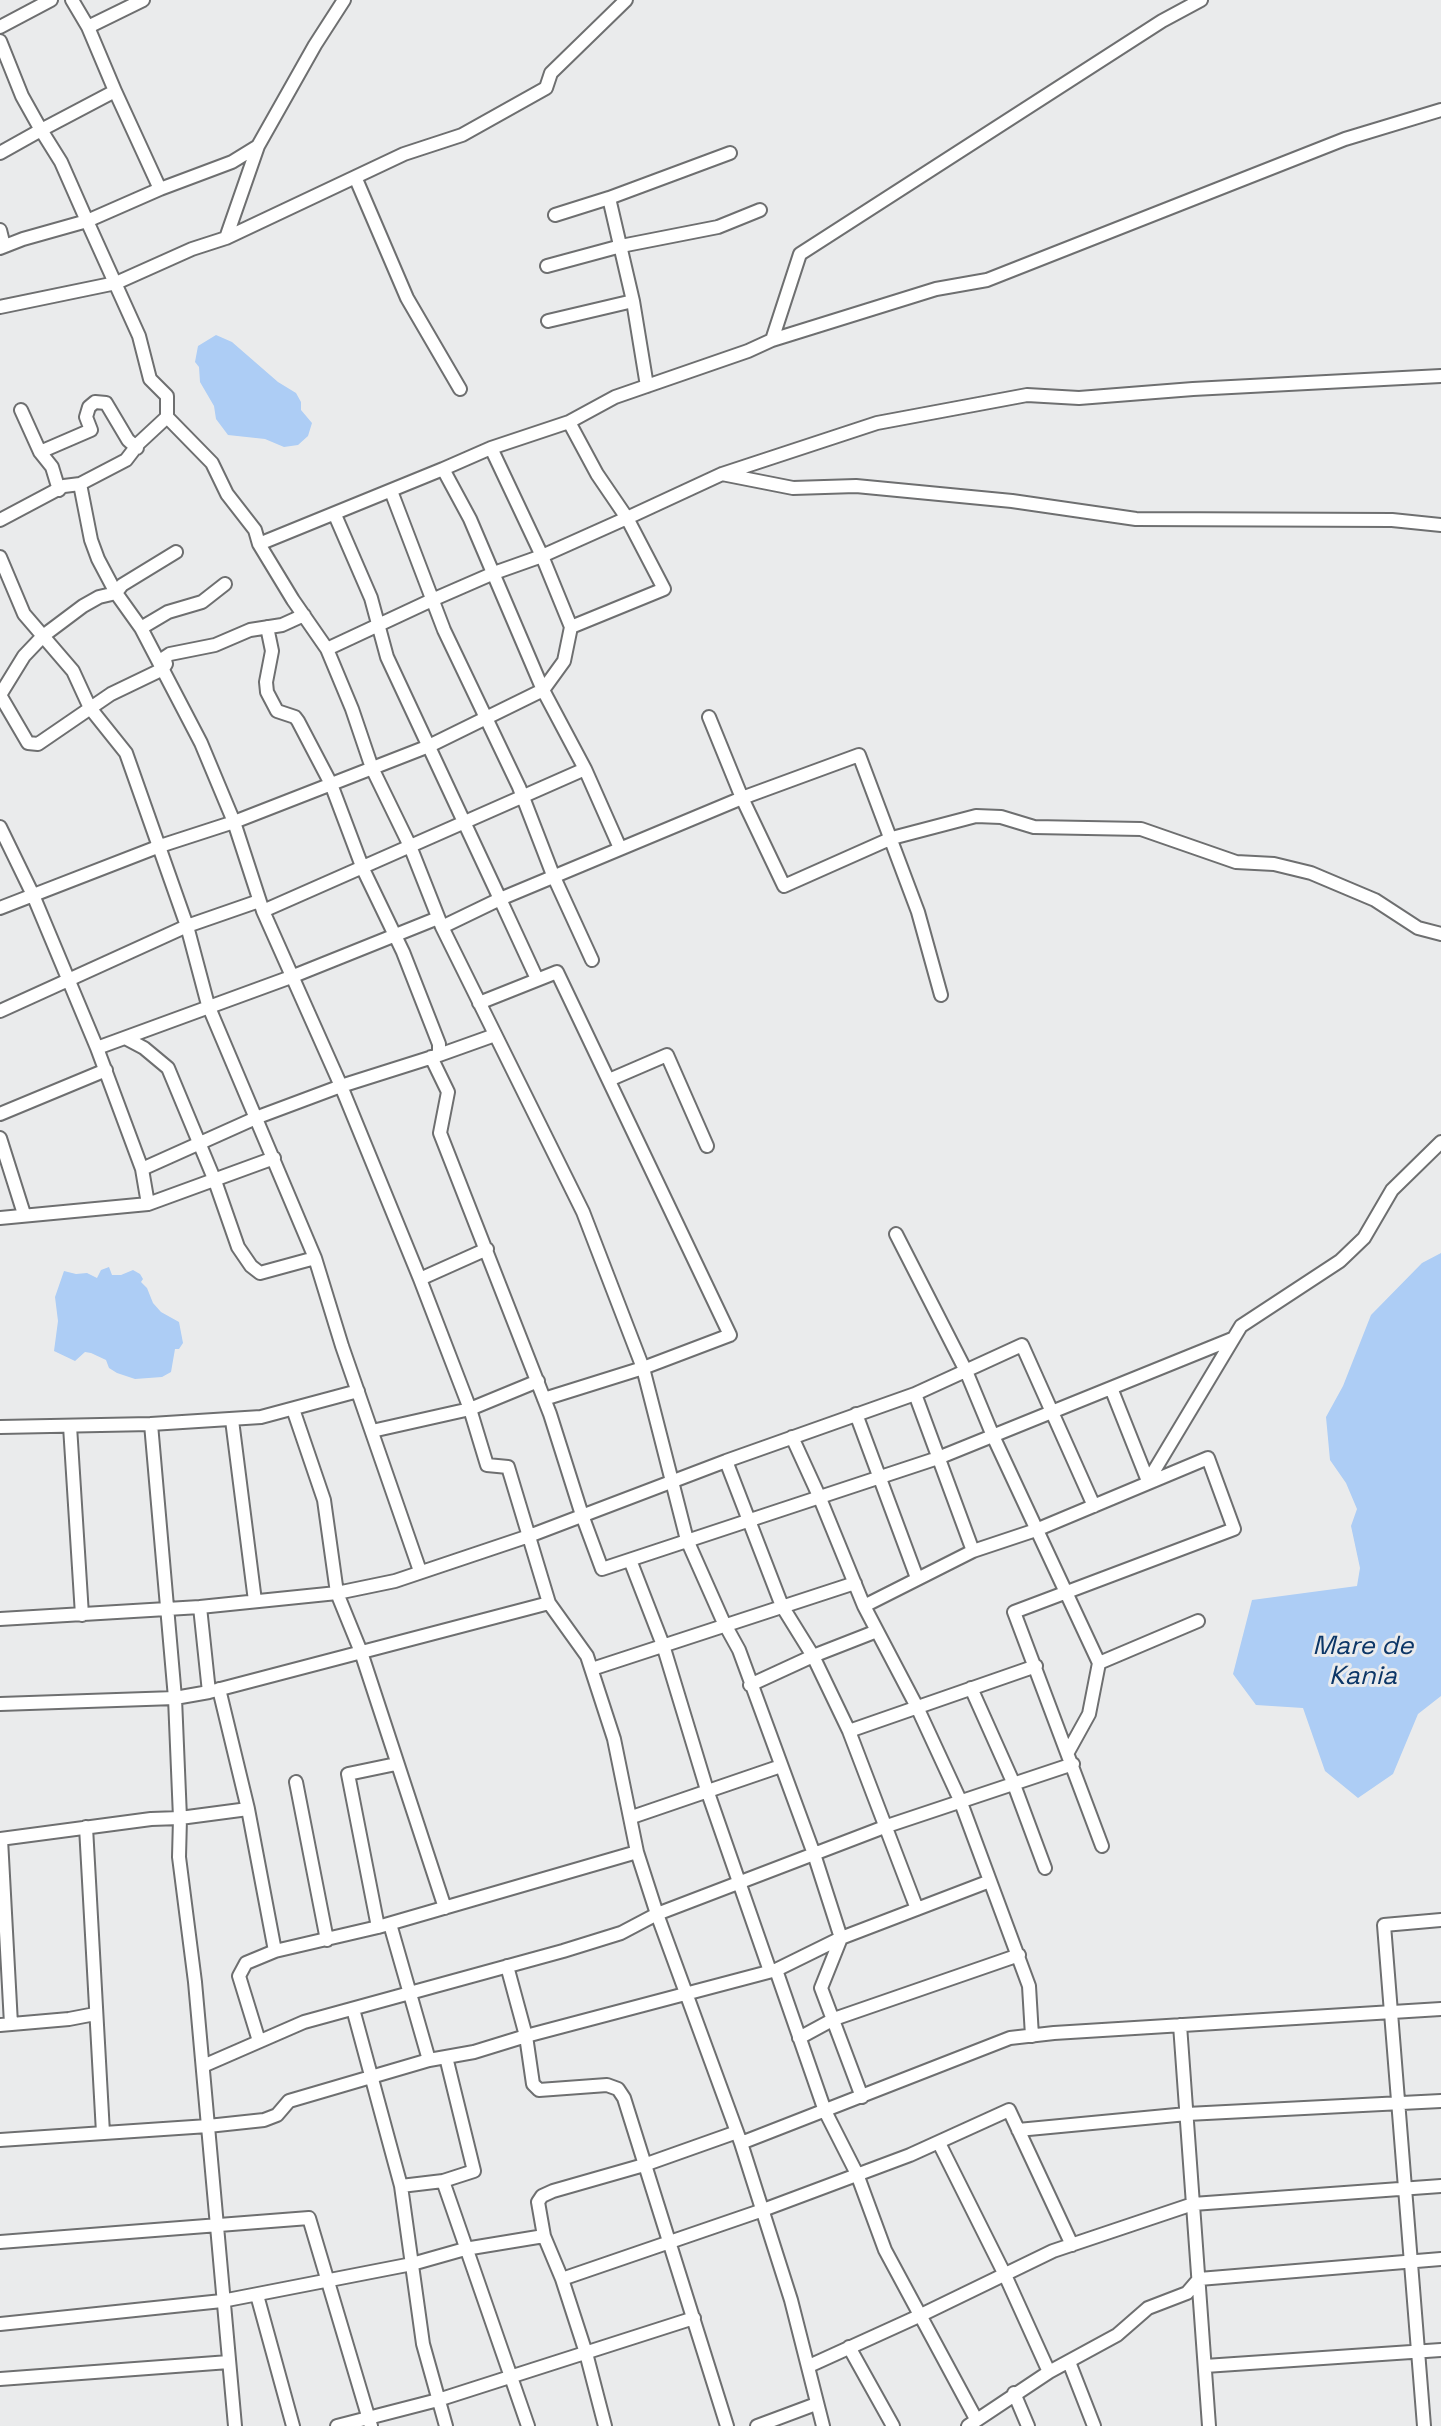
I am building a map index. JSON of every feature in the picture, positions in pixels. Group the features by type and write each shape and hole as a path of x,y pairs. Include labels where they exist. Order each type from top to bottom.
{"street":[{"path":"0,27 51,0"},
{"path":"72,0 88,27 160,189"},
{"path":"88,27 143,0"},
{"path":"226,238 258,146 344,0"},
{"path":"0,307 116,283 192,249 226,238 404,154 462,135 546,88 551,73 626,0"},
{"path":"772,340 800,254 1162,21 1201,0"},
{"path":"0,41 24,100 61,162 116,283 139,336 150,379 167,396 167,417 212,463 227,494 255,530 259,544 327,649 372,768 410,846 440,923 583,1212 643,1368 687,1540 739,1650 814,1854 841,1938 821,1988 862,2097"},
{"path":"0,153 115,91"},
{"path":"259,544 491,448 569,422 615,397 772,340 936,289 987,280 1345,139 1441,110"},
{"path":"0,230 2,247 87,221 232,162 258,146"},
{"path":"555,215 730,153"},
{"path":"356,179 407,298 460,389"},
{"path":"609,198 633,301 647,386"},
{"path":"547,266 621,246 718,227 760,210"},
{"path":"548,321 633,301"},
{"path":"327,649 722,474 877,423 1027,395 1079,398 1441,376"},
{"path":"40,452 91,430 86,417 89,407 95,402 106,403 128,440 137,448"},
{"path":"21,410 40,452 52,467 59,490"},
{"path":"0,520 64,486 80,484 126,460 167,417"},
{"path":"569,422 597,474 627,518 664,589 571,627"},
{"path":"0,908 429,746 543,690 564,661 571,627 542,556 491,448"},
{"path":"443,469 470,519 543,690 585,769 620,848"},
{"path":"722,474 793,488 856,486 998,499 1136,519 1392,520 1441,525"},
{"path":"80,484 91,540 116,593 141,628 201,743 234,822 261,906 341,1086 420,1279 470,1409 487,1465 508,1467 549,1603 587,1656 592,1669 614,1739 637,1852 763,2210 809,2366 823,2426"},
{"path":"391,491 432,600 523,796 553,875 592,960"},
{"path":"335,515 379,624 387,657 537,979"},
{"path":"176,552 122,585 116,593 99,597 43,636 24,656 0,695 32,744 38,744 117,690 163,669 166,664 164,658 170,654 215,645 240,633 282,625 304,615"},
{"path":"0,557 24,614 73,671 90,708 126,753 187,926 208,1005 258,1117 315,1258 420,1571"},
{"path":"141,628 168,612 202,602 225,584"},
{"path":"267,627 272,651 267,692 277,711 298,721 331,784 363,869 434,1031 435,1056 448,1092 440,1133 538,1381 602,1569 938,1458 1232,1339"},
{"path":"709,717 742,798 784,886 892,838 976,816 1001,817 1034,827 1141,829 1236,862 1274,864 1311,873 1375,900 1418,928 1441,934"},
{"path":"97,1048 291,977 394,934 440,923 742,798 859,755 918,912 941,995"},
{"path":"0,1010 187,926 261,906 363,869 585,769"},
{"path":"0,827 33,895 106,1070 142,1169 148,1204"},
{"path":"479,1003 557,972 730,1335 643,1368 544,1399"},
{"path":"142,1169 258,1117 495,1035"},
{"path":"127,1039 144,1048 168,1068 215,1181 238,1247 260,1273 315,1258"},
{"path":"609,1080 667,1055 707,1146"},
{"path":"0,1114 106,1070"},
{"path":"0,1138 24,1214"},
{"path":"1148,1481 1241,1326 1348,1253 1364,1238 1392,1190 1441,1142"},
{"path":"0,1218 148,1204 274,1158"},
{"path":"203,2066 304,2022 621,1933 657,1914 1071,1758 1089,1714 1099,1663 966,1371 896,1234"},
{"path":"420,1279 487,1249"},
{"path":"0,1619 200,1607 337,1593 395,1581 529,1536 915,1394 1022,1345 1094,1506"},
{"path":"372,1431 470,1409 538,1381"},
{"path":"1111,1388 1148,1481"},
{"path":"0,1427 232,1420 261,1417 358,1391"},
{"path":"915,1394 973,1551"},
{"path":"293,1409 324,1500 337,1593 361,1652 445,1908"},
{"path":"856,1414 917,1578"},
{"path":"232,1420 255,1601"},
{"path":"151,1424 175,1698 179,1857 195,1982 235,2426"},
{"path":"70,1426 82,1615"},
{"path":"792,1437 864,1606 917,1707 960,1800 1029,1986 1032,2036"},
{"path":"864,1606 973,1551 1036,1530 1208,1458 1234,1529 1014,1612 1102,1846"},
{"path":"726,1461 782,1606 813,1656 849,1731 917,1909"},
{"path":"630,1560 663,1645 739,1883 825,2111 857,2174 885,2250 972,2422 1014,2393 1117,2335 1148,2308 1187,2293 1199,2279 1441,2259"},
{"path":"592,1669 855,1583"},
{"path":"0,1704 175,1698 549,1603"},
{"path":"200,1607 214,1690 248,1809 275,1951"},
{"path":"1099,1663 1198,1621"},
{"path":"750,1685 877,1631"},
{"path":"849,1731 1036,1666"},
{"path":"971,1688 1013,1782 1045,1868"},
{"path":"396,1764 348,1774 384,1926 410,1993 429,2060"},
{"path":"632,1817 781,1766"},
{"path":"296,1782 327,1940"},
{"path":"95,2014 6,2024 0,1839 248,1809"},
{"path":"86,1827 103,2133"},
{"path":"259,2041 239,1976 246,1963 275,1951 384,1926 637,1852"},
{"path":"0,2140 264,2120 277,2115 289,2101 429,2060 474,2052 773,1971 841,1938 990,1881"},
{"path":"1424,2426 1384,1925 1441,1920"},
{"path":"799,2038 834,2019 1019,1955"},
{"path":"507,1966 526,2036 533,2084 539,2090 607,2085 618,2089 624,2098 727,2426"},
{"path":"353,2009 401,2186 423,2344 446,2426"},
{"path":"605,2426 586,2353 562,2279 544,2236 538,2210 542,2196 825,2111 1010,2038 1441,2009"},
{"path":"1180,2025 1209,2426"},
{"path":"401,2186 443,2181 474,2171 446,2057"},
{"path":"1018,2130 1187,2114 1441,2101"},
{"path":"562,2279 763,2210 939,2143 1009,2110 1072,2245"},
{"path":"939,2143 1049,2372"},
{"path":"443,2181 528,2426"},
{"path":"809,2366 1053,2251 1193,2204 1441,2186"},
{"path":"0,2242 309,2218 370,2422"},
{"path":"0,2324 222,2301 412,2264 465,2249 544,2236"},
{"path":"257,2295 293,2426"},
{"path":"337,2426 370,2422 694,2318"},
{"path":"849,2347 893,2426"},
{"path":"1205,2366 1441,2350"},
{"path":"0,2379 229,2362"},
{"path":"1069,2362 1094,2426"},
{"path":"1014,2393 1028,2426"},
{"path":"757,2426 816,2404"}],"water":[{"path":"216,335 232,342 278,382 296,393 301,410 312,423 308,436 298,445 284,447 265,439 228,435 216,419 214,406 200,382 199,367 195,362 198,346"},
{"name":"Mare de Kania","path":"1441,1253 1441,1696 1418,1714 1393,1774 1358,1798 1325,1771 1303,1708 1256,1705 1233,1674 1252,1600 1357,1586 1360,1568 1351,1526 1357,1509 1346,1483 1330,1460 1326,1417 1343,1386 1371,1315 1422,1263"},
{"path":"109,1267 112,1275 133,1270 140,1274 153,1303 161,1312 179,1322 183,1343 175,1349 171,1372 162,1377 135,1379 117,1373 109,1368 106,1360 91,1353 85,1352 75,1361 54,1351 58,1321 55,1297 64,1271 87,1273 97,1278 101,1270"}]}
